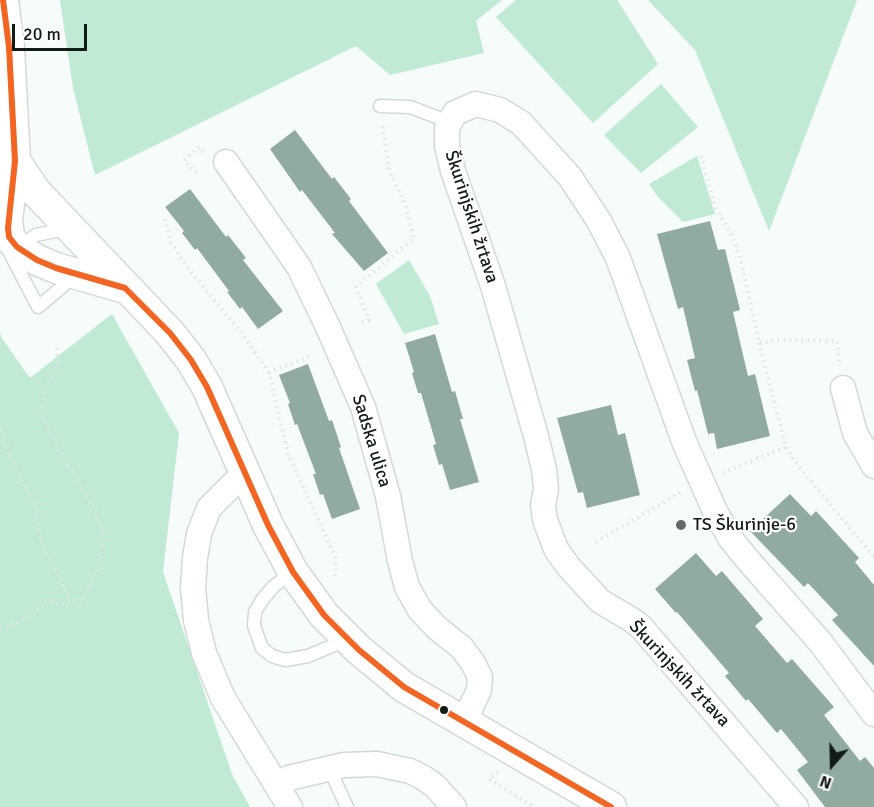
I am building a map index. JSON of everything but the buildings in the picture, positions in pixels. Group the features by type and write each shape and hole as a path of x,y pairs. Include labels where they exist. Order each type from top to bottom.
{"street":[{"path":"3,0 9,47 15,161 7,219 13,247 37,260 125,288"},
{"path":"450,122 455,113 476,104 500,110 521,123 570,177 599,221 618,258 685,444 715,511 730,538 821,643 874,714"},
{"name":"Škurinjskih žrtava","path":"450,122 447,128 447,146 453,171 494,286 536,436 544,469 545,520 556,549 600,602 627,616 641,627 796,807"},
{"path":"15,161 36,192 73,228 125,288 170,333 191,360 207,387 268,525 293,572 324,615 347,639 404,687 611,807"},
{"name":"Sadska ulica","path":"226,162 299,267 363,407 388,496 406,587 420,610 437,628 462,648 480,677 479,690 464,722"},
{"path":"843,388 855,433 874,466"},
{"path":"245,472 209,508 198,534 194,588 196,620 204,653 223,698 290,807"},
{"path":"276,784 289,778 344,765 394,766 410,771 434,785 454,807"}],"lane":[{"path":"380,106 410,106 450,122"},
{"path":"73,228 52,230 36,235 13,247 38,307 75,273"},
{"path":"293,572 274,586 255,612 254,626 262,648 272,656 285,660 308,656 347,639"},
{"path":"329,768 347,807"}],"path":[{"path":"362,322 369,320 356,286 414,238 406,207 390,173 380,106"},
{"path":"196,173 184,160 199,147 204,152"},
{"path":"701,156 715,207 730,232 741,260 759,343 786,447 795,462 874,557"},
{"path":"165,219 171,243 192,273 243,334 269,373 288,454 335,556 334,579"},
{"path":"759,343 778,340 837,341 843,388"},
{"path":"0,629 30,616 42,602 49,601 59,604 82,600 100,568 103,532 95,511 49,431 43,416 43,392 56,371 57,346"},
{"path":"269,373 317,354 313,346"},
{"path":"0,430 16,470 34,501 42,544 61,579 69,602"},
{"path":"714,477 786,447"},
{"path":"596,542 677,496"},
{"path":"490,777 489,779 534,807"}],"green space":[{"path":"60,0 502,0 476,21 484,53 390,75 356,46 95,175 73,88"},
{"path":"516,0 617,0 658,64 593,123 496,17"},
{"path":"648,0 857,0 769,231 695,50"},
{"path":"661,84 698,127 641,173 604,135"},
{"path":"697,156 715,214 683,222 658,197 649,184"},
{"path":"409,260 430,296 439,324 404,334 376,284"},
{"path":"112,314 179,433 163,572 232,774 250,807 0,807 0,330 1,337 30,378"}],"transit line":[{"path":"3,0 9,47 15,161 9,237 17,247 37,260 56,268 125,288 170,333 191,360 207,387 268,525 293,572 324,615 359,650 404,687 611,807"}],"place":[{"name":"TS Škurinje-6","path":"681,525"}]}
